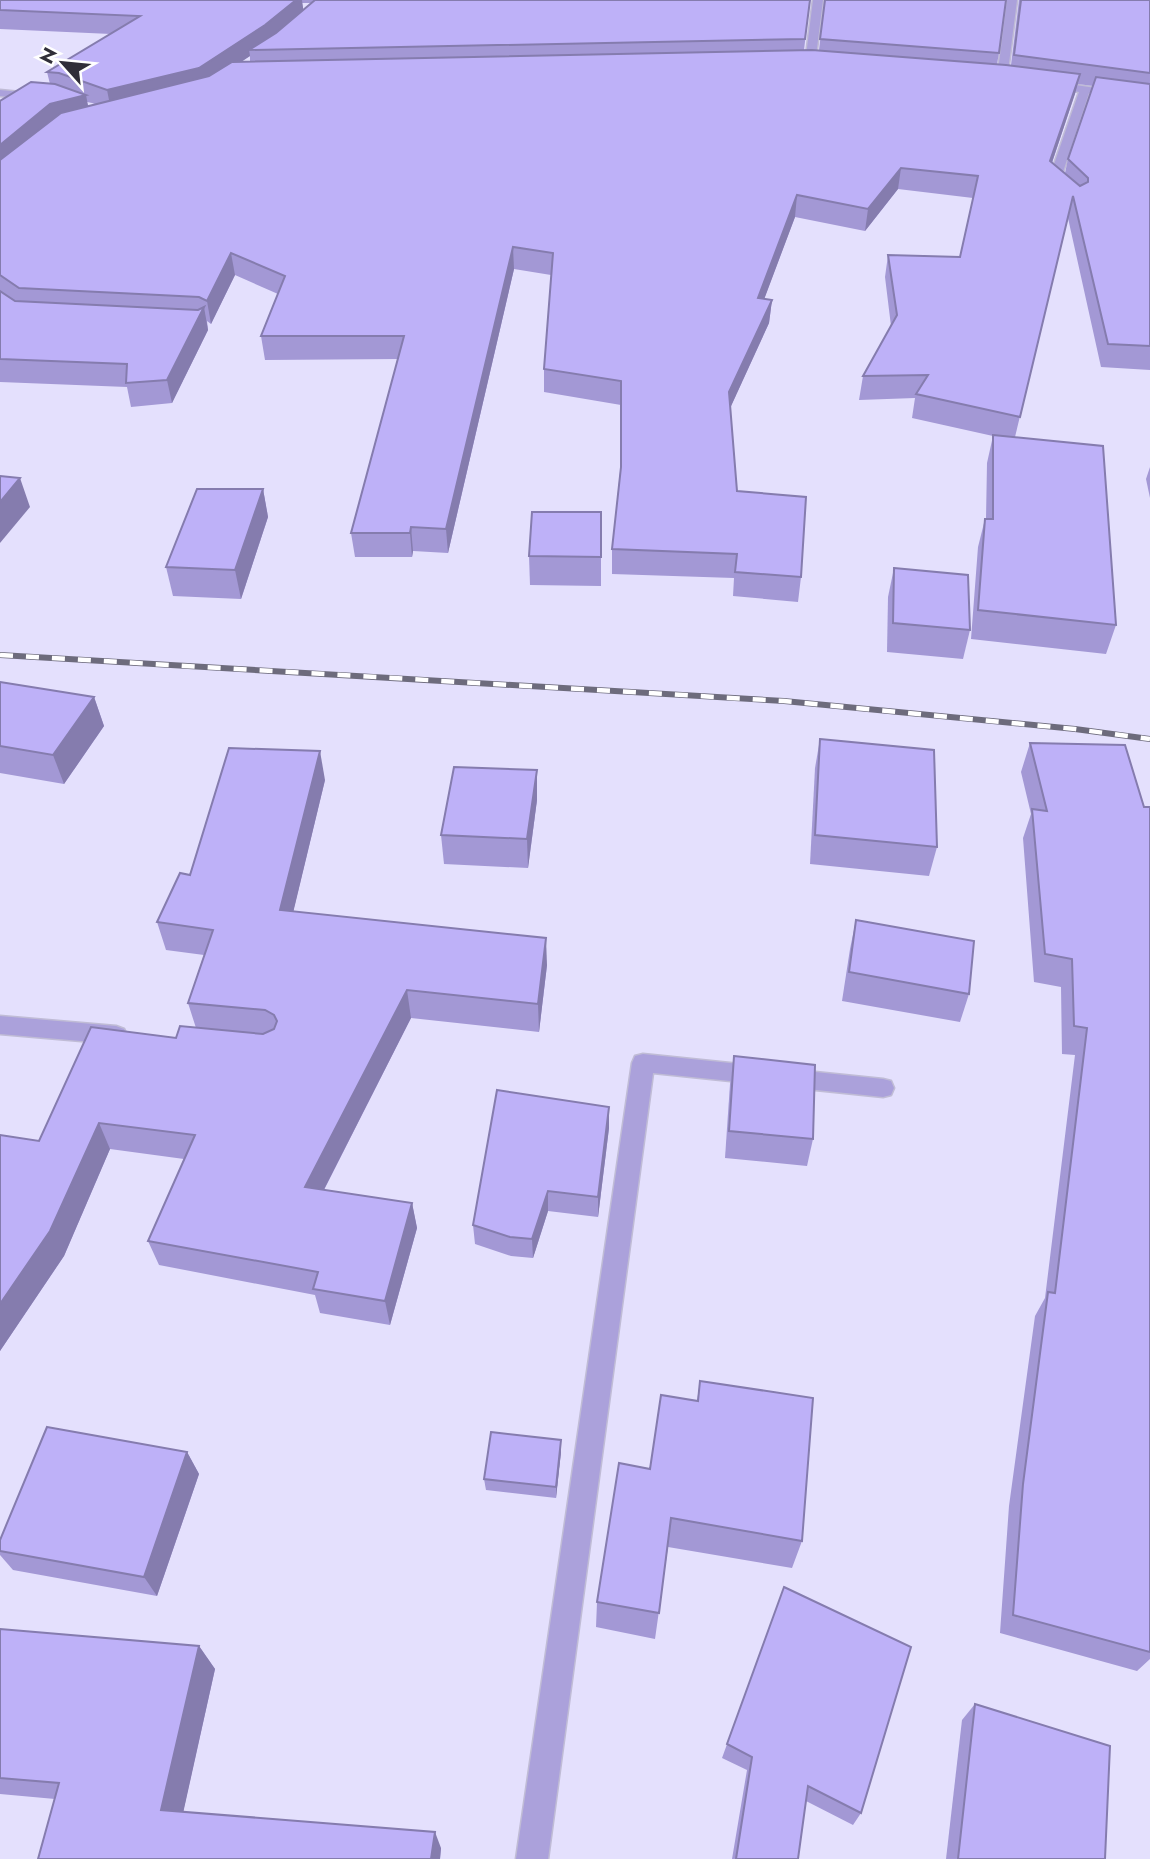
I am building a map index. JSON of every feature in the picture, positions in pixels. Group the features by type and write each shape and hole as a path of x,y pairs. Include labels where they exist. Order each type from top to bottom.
{"street":[{"path":"810,64 818,0"},
{"path":"1002,79 1012,0"},
{"path":"796,64 823,65"},
{"path":"988,78 1014,80"},
{"path":"1039,83 1150,100"},
{"path":"1074,201 1054,183 1085,89"},
{"path":"0,93 50,98"},
{"path":"0,1024 138,1037"},
{"path":"531,1859 643,1063 883,1088"}],"building":[{"path":"0,0 296,0 265,25 199,68 107,90 59,73 47,72 140,16 0,10"},
{"path":"315,0 810,0 805,39 249,50 276,33"},
{"path":"825,0 1006,0 999,53 820,39"},
{"path":"1021,0 1150,0 1150,73 1014,55"},
{"path":"812,50 1006,65 1080,74 1050,161 1080,186 1088,182 1088,178 1068,159 1096,77 1150,84 1150,346 1108,344 1073,196 1020,417 916,394 928,375 863,376 897,315 888,255 960,257 978,176 901,168 868,209 797,195 758,298 772,300 729,392 737,491 806,497 801,577 735,572 737,554 612,549 621,467 621,381 544,369 553,253 513,247 446,529 411,527 410,533 351,533 404,336 261,336 285,276 231,253 207,301 199,297 19,288 0,275 0,160 61,113 209,76 232,62"},
{"path":"31,82 55,84 86,95 50,104 0,145 0,101"},
{"path":"0,291 15,301 198,310 204,307 167,380 126,383 127,364 0,359"},
{"path":"993,435 1103,446 1116,625 978,610 985,519 993,519"},
{"path":"0,476 20,478 0,502"},
{"path":"197,489 263,489 235,570 166,567"},
{"path":"532,512 601,512 601,557 529,556"},
{"path":"894,568 968,575 970,630 893,623"},
{"path":"0,682 94,697 53,755 0,746"},
{"path":"820,739 934,750 937,847 815,835"},
{"path":"1030,743 1125,745 1144,807 1150,807 1150,1652 1013,1615 1023,1484 1048,1292 1055,1293 1087,1028 1074,1026 1072,959 1045,954 1032,809 1047,811"},
{"path":"229,748 320,751 280,910 546,938 538,1004 407,990 305,1187 412,1203 385,1301 313,1289 318,1272 148,1241 195,1135 99,1123 50,1231 0,1304 0,1135 39,1141 91,1027 176,1038 180,1026 263,1034 274,1029 277,1021 274,1015 265,1010 188,1003 213,930 157,922 180,873 190,875"},
{"path":"454,767 537,770 527,839 441,835"},
{"path":"856,920 974,941 969,994 849,972"},
{"path":"734,1056 815,1065 813,1139 729,1131"},
{"path":"497,1090 609,1107 598,1197 548,1191 532,1239 510,1237 473,1225"},
{"path":"700,1381 813,1398 802,1541 671,1518 659,1613 597,1602 619,1463 650,1469 661,1395 698,1401"},
{"path":"47,1427 187,1452 144,1577 0,1551 0,1540"},
{"path":"491,1432 561,1440 556,1487 484,1479"},
{"path":"784,1587 911,1647 861,1813 808,1786 798,1859 736,1859 752,1757 727,1744"},
{"path":"0,1629 199,1646 161,1810 435,1832 431,1859 38,1859 59,1783 0,1778"},
{"path":"975,1704 1110,1746 1105,1859 958,1859"}],"railway":[{"path":"0,655 784,701 1075,729 1150,739"}]}
